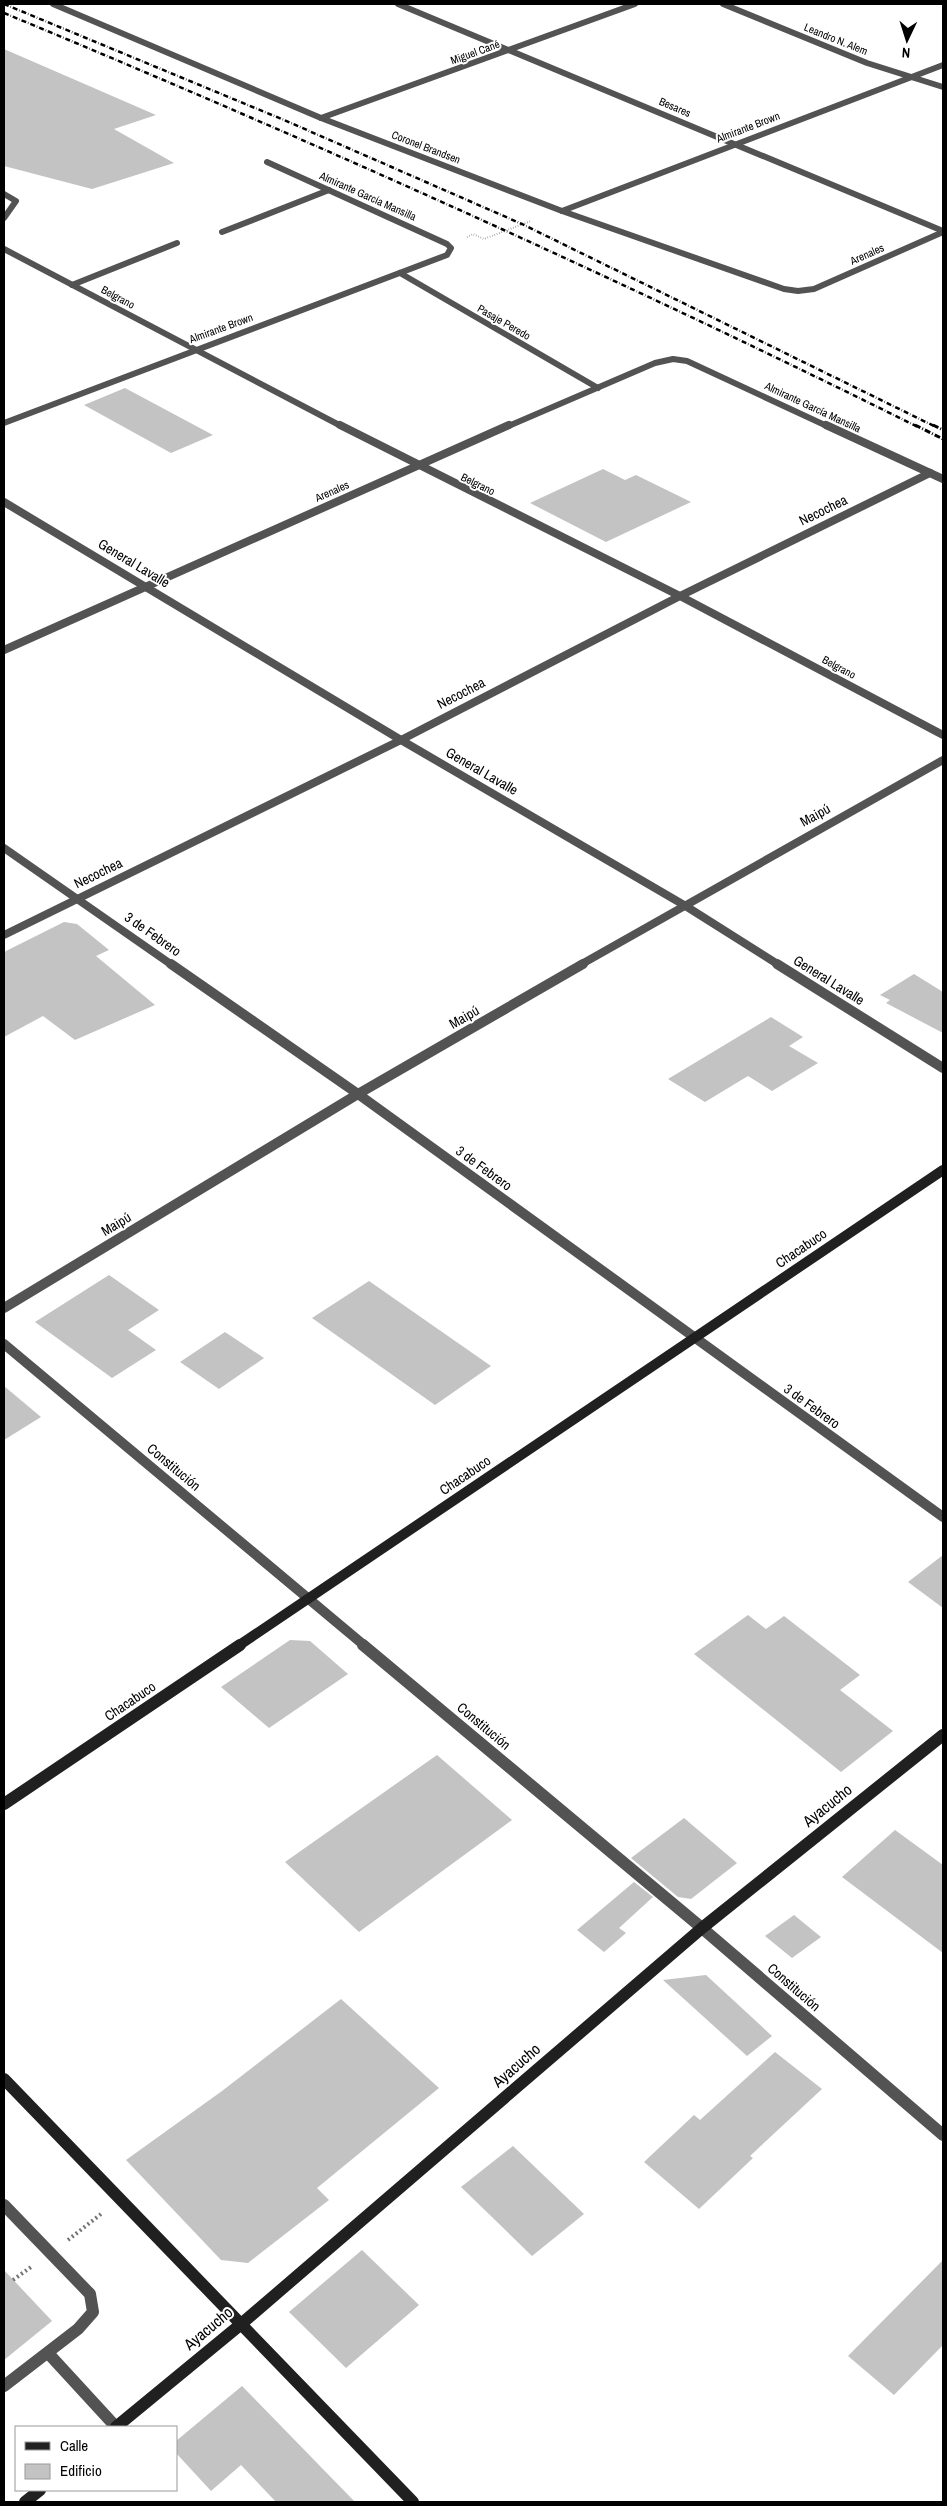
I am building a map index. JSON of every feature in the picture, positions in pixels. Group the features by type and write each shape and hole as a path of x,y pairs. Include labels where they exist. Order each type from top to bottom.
{"street":[{"path":"55,5 65,4"},
{"name":"Besares","path":"398,4 511,49 943,231"},
{"name":"Miguel Cané","path":"321,118 635,4"},
{"name":"Leandro N. Alem","path":"723,4 868,63 943,88"},
{"name":"Coronel Brandsen","path":"55,5 321,118 562,211 784,289 798,291"},
{"name":"Almirante Brown","path":"562,211 943,65"},
{"name":"Almirante García Mansilla","path":"267,162 447,244"},
{"path":"222,232 329,190"},
{"path":"4,194 16,201 4,218"},
{"name":"Arenales","path":"798,291 814,289 943,231"},
{"path":"72,285 177,243"},
{"name":"Almirante Brown","path":"4,423 447,255 450,248 447,244"},
{"name":"Belgrano","path":"4,249 416,465 680,596 943,735"},
{"name":"Pasaje Peredo","path":"400,273 598,388"},
{"name":"Arenales","path":"4,650 148,587 416,465 655,363 673,359"},
{"name":"Almirante García Mansilla","path":"673,359 687,361 943,479"},
{"name":"Necochea","path":"4,935 401,740 680,596 930,473"},
{"name":"General Lavalle","path":"4,502 401,740 684,904 943,1068"},
{"name":"Maipú","path":"4,1308 358,1094 684,904 943,760"},
{"name":"3 de Febrero","path":"4,848 358,1094 943,1516"},
{"name":"Chacabuco","path":"4,1804 943,1170"},
{"name":"Constitución","path":"4,1344 702,1928 943,2135"},
{"name":"Ayacucho","path":"117,2426 240,2325 702,1928 943,1735"},
{"path":"4,2079 413,2502"},
{"path":"4,2205 90,2294 93,2312 78,2330 4,2386"},
{"path":"48,2353 115,2426"},
{"path":"25,2502 39,2491"}],"path":[{"path":"447,244 473,234 484,239 539,218"}],"building":[{"path":"4,49 156,115 114,129 174,163 92,189 4,166"},
{"path":"125,388 213,435 171,453 84,405"},
{"path":"603,469 625,480 636,475 691,502 606,542 530,503"},
{"path":"64,922 77,924 109,950 96,956 155,1005 75,1040 43,1016 4,1037 4,952"},
{"path":"914,974 943,992 943,1033 886,1003 890,1000 880,995"},
{"path":"771,1017 803,1037 789,1046 818,1063 772,1091 748,1076 705,1102 668,1079"},
{"path":"109,1275 159,1310 128,1330 156,1350 112,1378 35,1322"},
{"path":"369,1281 491,1366 435,1405 312,1318"},
{"path":"225,1332 264,1358 219,1389 180,1362"},
{"path":"4,1386 41,1417 4,1440"},
{"path":"943,1555 943,1608 908,1582"},
{"path":"748,1615 766,1629 784,1616 860,1675 840,1690 893,1731 841,1772 694,1654"},
{"path":"290,1640 310,1641 348,1674 269,1728 221,1687"},
{"path":"437,1755 512,1820 359,1932 285,1862"},
{"path":"684,1818 737,1863 691,1899 678,1897 631,1858"},
{"path":"895,1830 943,1865 943,1953 842,1877"},
{"path":"634,1882 653,1897 619,1928 626,1933 604,1952 577,1930"},
{"path":"794,1915 821,1937 792,1958 765,1936"},
{"path":"706,1975 772,2036 747,2056 663,1980"},
{"path":"341,1999 439,2088 317,2188 329,2200 248,2263 221,2260 126,2160 222,2091"},
{"path":"775,2052 822,2089 750,2156 753,2158 699,2209 644,2162 694,2115 700,2120"},
{"path":"513,2146 584,2214 532,2256 461,2187"},
{"path":"362,2250 419,2305 346,2368 289,2312"},
{"path":"943,2260 943,2345 894,2395 848,2356"},
{"path":"4,2270 52,2321 4,2360"},
{"path":"242,2386 355,2502 276,2502 241,2465 211,2491 178,2455 178,2439"}],"railway":[{"path":"4,4 284,120 522,224 936,427"},
{"path":"4,13 120,61 464,212 692,317 918,427"},
{"path":"915,425 943,439"},
{"path":"933,425 943,430"}]}
